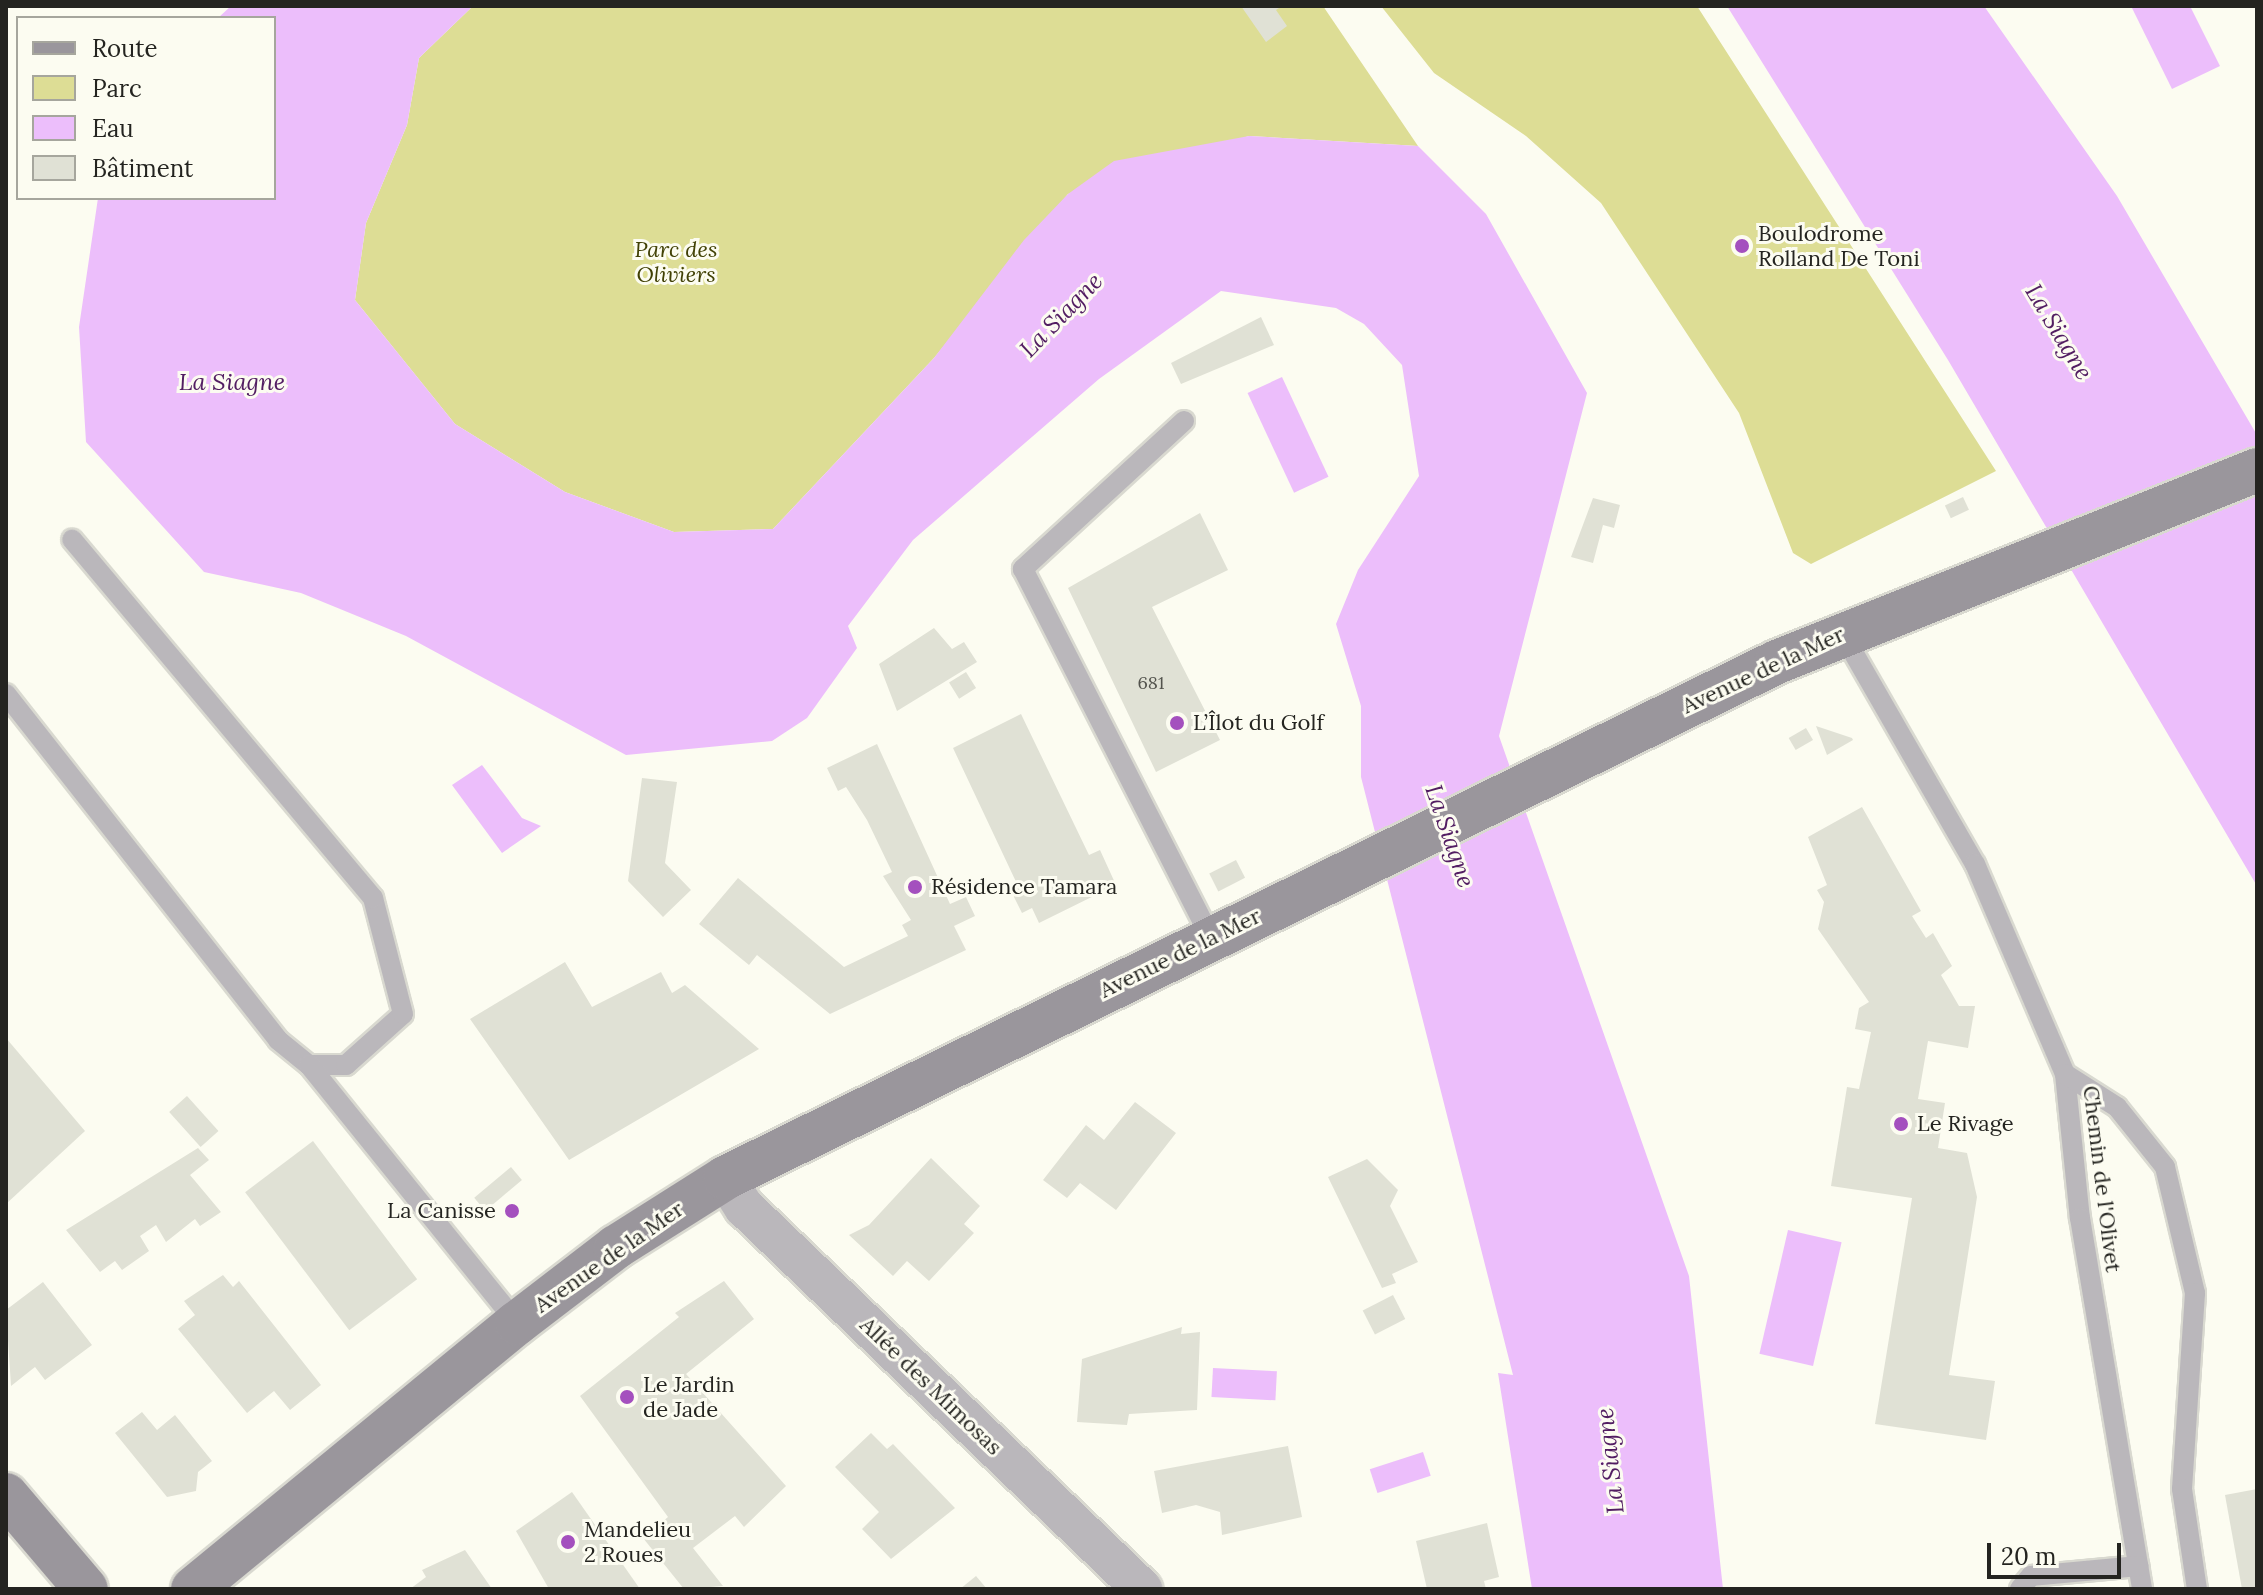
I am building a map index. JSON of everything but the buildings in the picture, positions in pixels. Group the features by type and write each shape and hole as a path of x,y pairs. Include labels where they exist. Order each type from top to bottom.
{"main road":[{"name":"Avenue de la Mer","path":"193,1589 517,1323 725,1178 1560,766 1842,633 2257,470"},
{"path":"6,1495 86,1589"}],"street":[{"name":"Allée des Mimosas","path":"725,1178 744,1207 1142,1589"}],"lane":[{"path":"1184,421 1023,569 1211,938"},
{"path":"72,539 373,898 403,1014 346,1065 309,1065"},
{"name":"Chemin de l'Olivet","path":"1842,633 1975,864 2065,1074 2080,1218 2142,1589"},
{"path":"6,694 278,1040 309,1065 517,1323"},
{"path":"2065,1074 2117,1107 2165,1167 2195,1293 2182,1489 2197,1589"},
{"path":"2020,1589 2031,1576 2139,1566"}],"green space":[{"name":"Parc des Oliviers","path":"473,6 1323,6 1418,146 1249,136 1068,194 934,358 773,529 674,532 565,492 455,424 355,300 366,223 407,125 419,58"},
{"name":"Boulodrome Rolland De Toni","path":"1381,6 1697,6 1996,471 1811,564 1793,553 1739,413 1601,203 1526,136 1434,73"}],"water":[{"name":"La Siagne","path":"231,6 473,6 419,58 407,125 366,223 355,300 455,424 565,492 674,532 773,529 934,358 1024,240 1068,194 1114,161 1249,136 1418,146 1486,214 1587,393 1499,736 1689,1276 1723,1589 1532,1589 1498,1373 1513,1375 1361,777 1361,706 1336,624 1358,570 1419,476 1402,365 1364,324 1336,308 1221,291 1099,379 913,540 848,626 857,648 807,718 772,741 626,755 406,636 301,593 204,572 86,442 79,327 98,200 276,200 276,16 220,16"},
{"path":"1727,6 1984,6 2117,196 2257,435 2257,886 1948,360"},
{"path":"2131,6 2190,6 2220,66 2172,89"},
{"path":"1282,377 1328,477 1294,493 1248,393"},
{"path":"482,765 522,818 541,826 502,853 452,785"},
{"path":"1788,1230 1842,1242 1813,1366 1759,1354"},
{"path":"1213,1368 1277,1371 1275,1400 1211,1397"},
{"path":"1423,1452 1431,1476 1377,1493 1370,1469"}],"place":[{"name":"Boulodrome Rolland De Toni","path":"1742,246"},
{"name":"L’Îlot du Golf","path":"1177,723"},
{"name":"Résidence Tamara","path":"915,887"},
{"name":"Le Rivage","path":"1901,1124"},
{"name":"La Canisse","path":"512,1211"},
{"name":"Le Jardin de Jade","path":"627,1397"},
{"name":"Mandelieu 2 Roues","path":"568,1542"}]}
